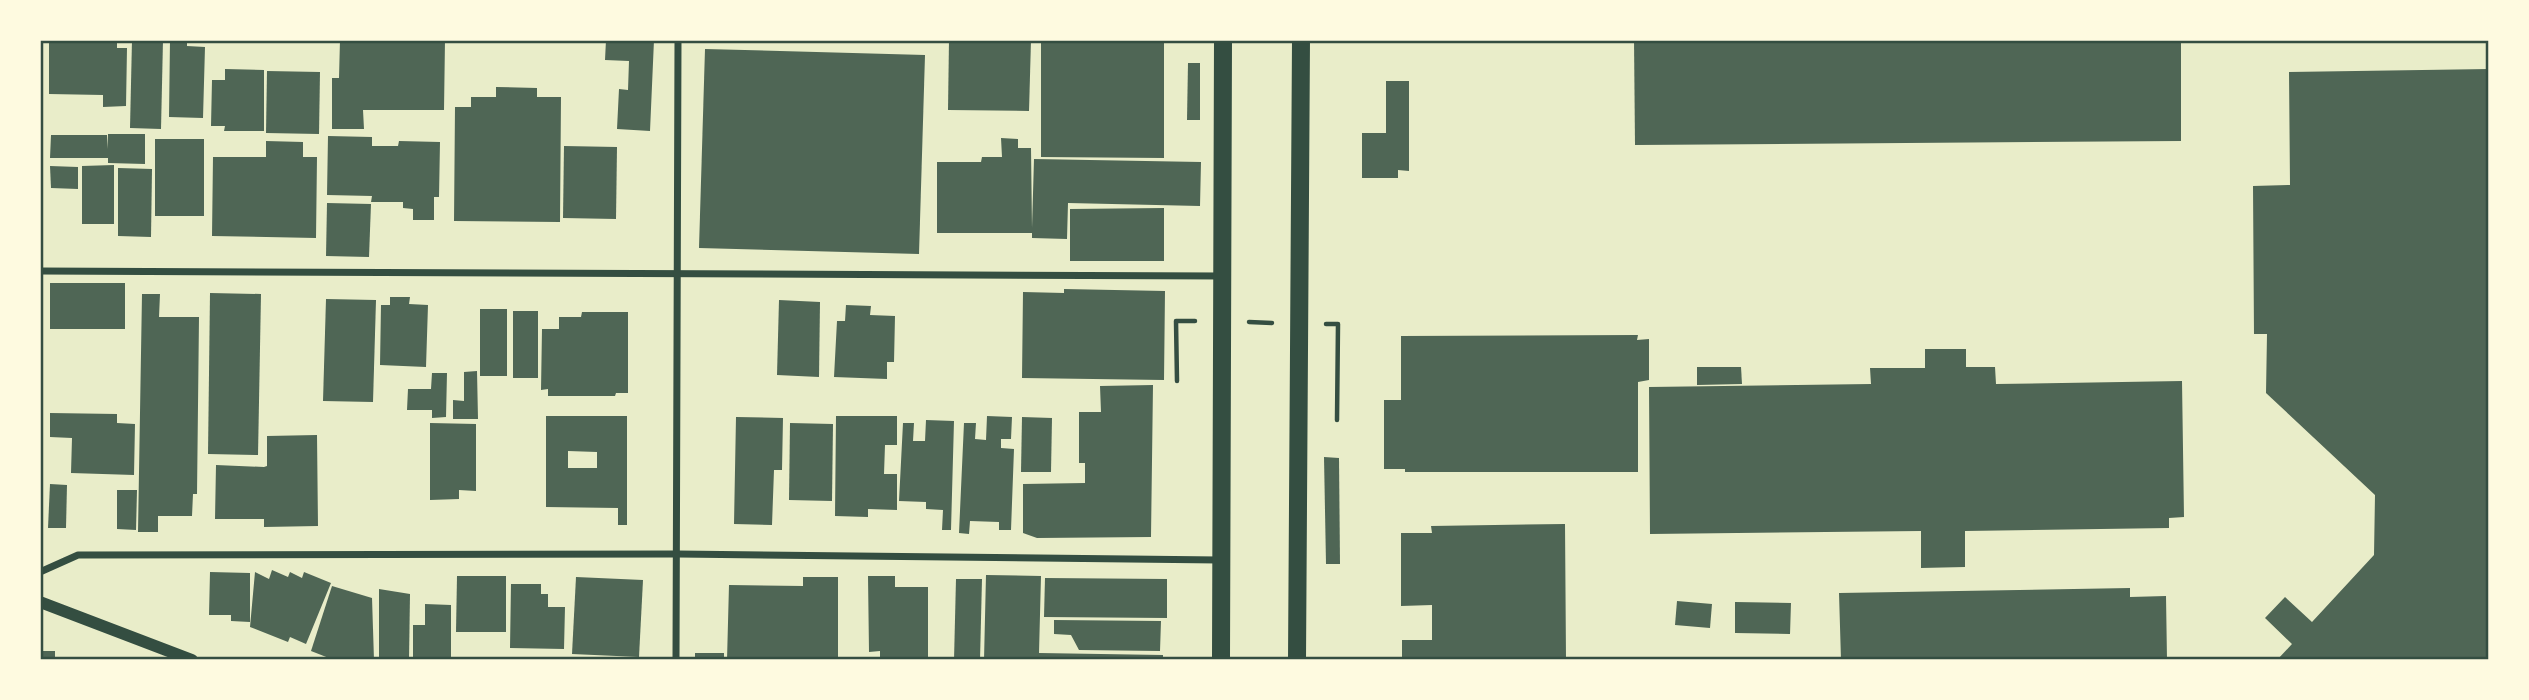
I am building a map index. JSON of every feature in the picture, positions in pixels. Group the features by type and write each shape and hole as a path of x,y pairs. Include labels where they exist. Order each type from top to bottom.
{"main road":[{"path":"1221,660 1223,40"},
{"path":"1297,660 1301,40"}],"street":[{"path":"676,660 678,40"},
{"path":"40,271 676,276 1223,276"},
{"path":"40,572 78,555 678,554 1221,560"},
{"path":"40,602 192,660"}],"path":[{"path":"1177,381 1176,321 1203,321"},
{"path":"1244,322 1284,323"},
{"path":"1325,324 1338,324 1337,420"}],"building":[{"path":"49,40 117,40 117,48 127,48 126,106 103,107 103,95 49,94"},
{"path":"132,40 163,40 161,129 130,128"},
{"path":"170,40 187,41 187,46 205,47 203,118 169,117"},
{"path":"340,40 445,40 444,110 363,110 364,129 332,129 332,78 339,78"},
{"path":"606,40 654,40 650,131 617,129 619,89 628,90 629,61 605,60"},
{"path":"949,40 1031,40 1029,111 948,110"},
{"path":"1041,40 1164,40 1164,158 1041,157"},
{"path":"1634,40 2181,40 2181,141 1635,145"},
{"path":"705,49 925,55 919,254 699,248"},
{"path":"1188,63 1200,63 1200,120 1187,120"},
{"path":"225,69 264,70 264,131 224,131 225,126 211,126 212,80 225,80"},
{"path":"2489,69 2489,660 2277,660 2292,644 2265,618 2285,597 2312,622 2374,555 2375,495 2266,393 2267,334 2254,334 2253,186 2290,185 2289,72"},
{"path":"267,71 320,72 319,134 266,133"},
{"path":"1386,81 1409,81 1409,171 1398,170 1398,178 1362,178 1362,133 1386,133"},
{"path":"496,87 537,88 537,97 561,97 560,222 454,221 455,107 471,107 471,97 496,97"},
{"path":"108,134 145,134 145,164 108,163 108,158 50,158 51,135 107,135 108,149"},
{"path":"328,136 372,137 372,146 398,146 399,141 440,142 439,197 434,197 434,220 413,220 413,209 403,208 403,202 371,202 372,196 327,195"},
{"path":"1001,138 1018,139 1018,148 1031,148 1032,228 1034,159 1201,162 1200,206 1068,203 1067,239 1032,238 1032,233 937,233 937,162 981,162 982,157 1002,157"},
{"path":"155,139 204,139 204,216 155,216"},
{"path":"266,141 303,142 303,157 317,157 316,238 212,236 213,157 266,157"},
{"path":"564,146 617,147 616,219 563,218"},
{"path":"114,165 114,224 82,224 82,166"},
{"path":"50,166 78,167 78,189 51,188"},
{"path":"118,168 152,169 151,237 118,236"},
{"path":"327,203 371,204 369,257 326,256"},
{"path":"1164,208 1164,261 1070,261 1070,209"},
{"path":"50,283 125,283 125,329 50,329"},
{"path":"1064,289 1165,291 1164,380 1022,378 1023,292 1064,293"},
{"path":"210,293 261,294 258,455 208,454"},
{"path":"142,294 160,294 159,317 199,317 197,494 193,494 192,516 158,516 158,532 138,532"},
{"path":"390,297 410,297 409,304 428,305 426,367 380,365 381,305 390,305"},
{"path":"326,299 376,300 373,402 323,401"},
{"path":"779,300 820,302 819,377 777,375"},
{"path":"846,305 871,306 870,315 895,316 894,362 887,362 887,379 834,377 837,321 845,321"},
{"path":"480,309 507,309 507,376 480,376"},
{"path":"513,311 538,311 538,378 513,378"},
{"path":"582,312 628,312 628,393 616,393 615,396 548,396 548,389 541,390 542,329 559,329 559,317 581,317"},
{"path":"1638,335 1637,340 1649,339 1649,380 1638,382 1638,472 1405,472 1405,469 1384,469 1384,400 1401,400 1401,336"},
{"path":"1925,349 1966,349 1966,367 1995,367 1996,384 2182,381 2184,517 2169,518 2169,528 1965,531 1965,567 1921,568 1921,531 1650,534 1649,387 1871,384 1870,368 1925,368"},
{"path":"1697,367 1741,367 1742,384 1697,385"},
{"path":"477,371 478,419 453,419 453,400 464,401 464,372"},
{"path":"432,373 447,373 446,417 432,418 432,410 407,410 408,389 431,389"},
{"path":"1153,385 1151,537 1037,538 1023,533 1023,484 1085,483 1085,463 1079,463 1079,412 1101,412 1100,386"},
{"path":"50,413 117,414 117,423 135,424 134,475 71,473 72,438 50,437"},
{"path":"546,416 627,416 627,525 618,525 618,508 546,507","holes":["568,451 597,452 597,468 568,468"]},
{"path":"836,416 897,416 897,445 885,445 884,474 897,474 897,510 868,509 868,517 835,516"},
{"path":"987,416 1012,417 1011,439 1001,439 1001,448 1014,449 1011,530 999,530 999,522 970,521 969,534 959,533 964,423 976,423 975,439 986,440"},
{"path":"736,417 783,418 782,470 774,470 772,525 734,524"},
{"path":"1022,417 1052,418 1051,472 1021,472"},
{"path":"926,420 954,421 951,530 942,530 943,510 926,509 926,502 899,501 903,423 914,423 913,441 925,441"},
{"path":"430,423 476,424 476,491 459,490 459,499 430,500"},
{"path":"790,423 833,424 832,501 789,500"},
{"path":"317,435 318,526 264,527 264,519 215,519 216,465 264,467 267,466 267,436"},
{"path":"1324,457 1339,458 1340,564 1326,564"},
{"path":"50,484 67,485 66,528 48,528"},
{"path":"117,490 137,490 136,530 117,529"},
{"path":"1565,524 1566,660 1402,660 1402,640 1432,640 1432,605 1401,606 1401,533 1432,533 1431,526"},
{"path":"272,570 288,577 290,572 302,578 304,572 331,583 306,644 290,637 288,642 250,627 255,572 269,579"},
{"path":"210,572 250,573 250,622 231,621 231,615 209,615"},
{"path":"986,575 1041,576 1039,653 1163,655 1163,660 984,660"},
{"path":"457,576 506,576 506,632 456,632"},
{"path":"868,576 895,576 895,587 928,587 928,660 880,660 880,651 869,652"},
{"path":"576,577 643,580 639,657 572,654"},
{"path":"803,577 838,577 838,660 727,660 729,585 803,586"},
{"path":"1045,578 1167,579 1167,618 1044,617"},
{"path":"956,579 982,579 980,660 954,660"},
{"path":"511,584 541,584 541,594 548,594 548,607 565,607 564,649 510,648"},
{"path":"332,586 372,598 374,660 334,660 311,651"},
{"path":"2130,588 2130,597 2166,596 2167,660 1841,660 1839,593"},
{"path":"379,589 410,594 409,660 379,660"},
{"path":"1677,601 1712,604 1710,628 1675,625"},
{"path":"1735,602 1791,603 1790,634 1735,633"},
{"path":"425,604 451,605 451,660 413,660 413,625 425,625"},
{"path":"1054,620 1161,621 1160,651 1079,650 1071,635 1054,634"},
{"path":"40,651 55,651 55,660 40,660"},
{"path":"695,653 724,653 724,660 695,660"}]}
